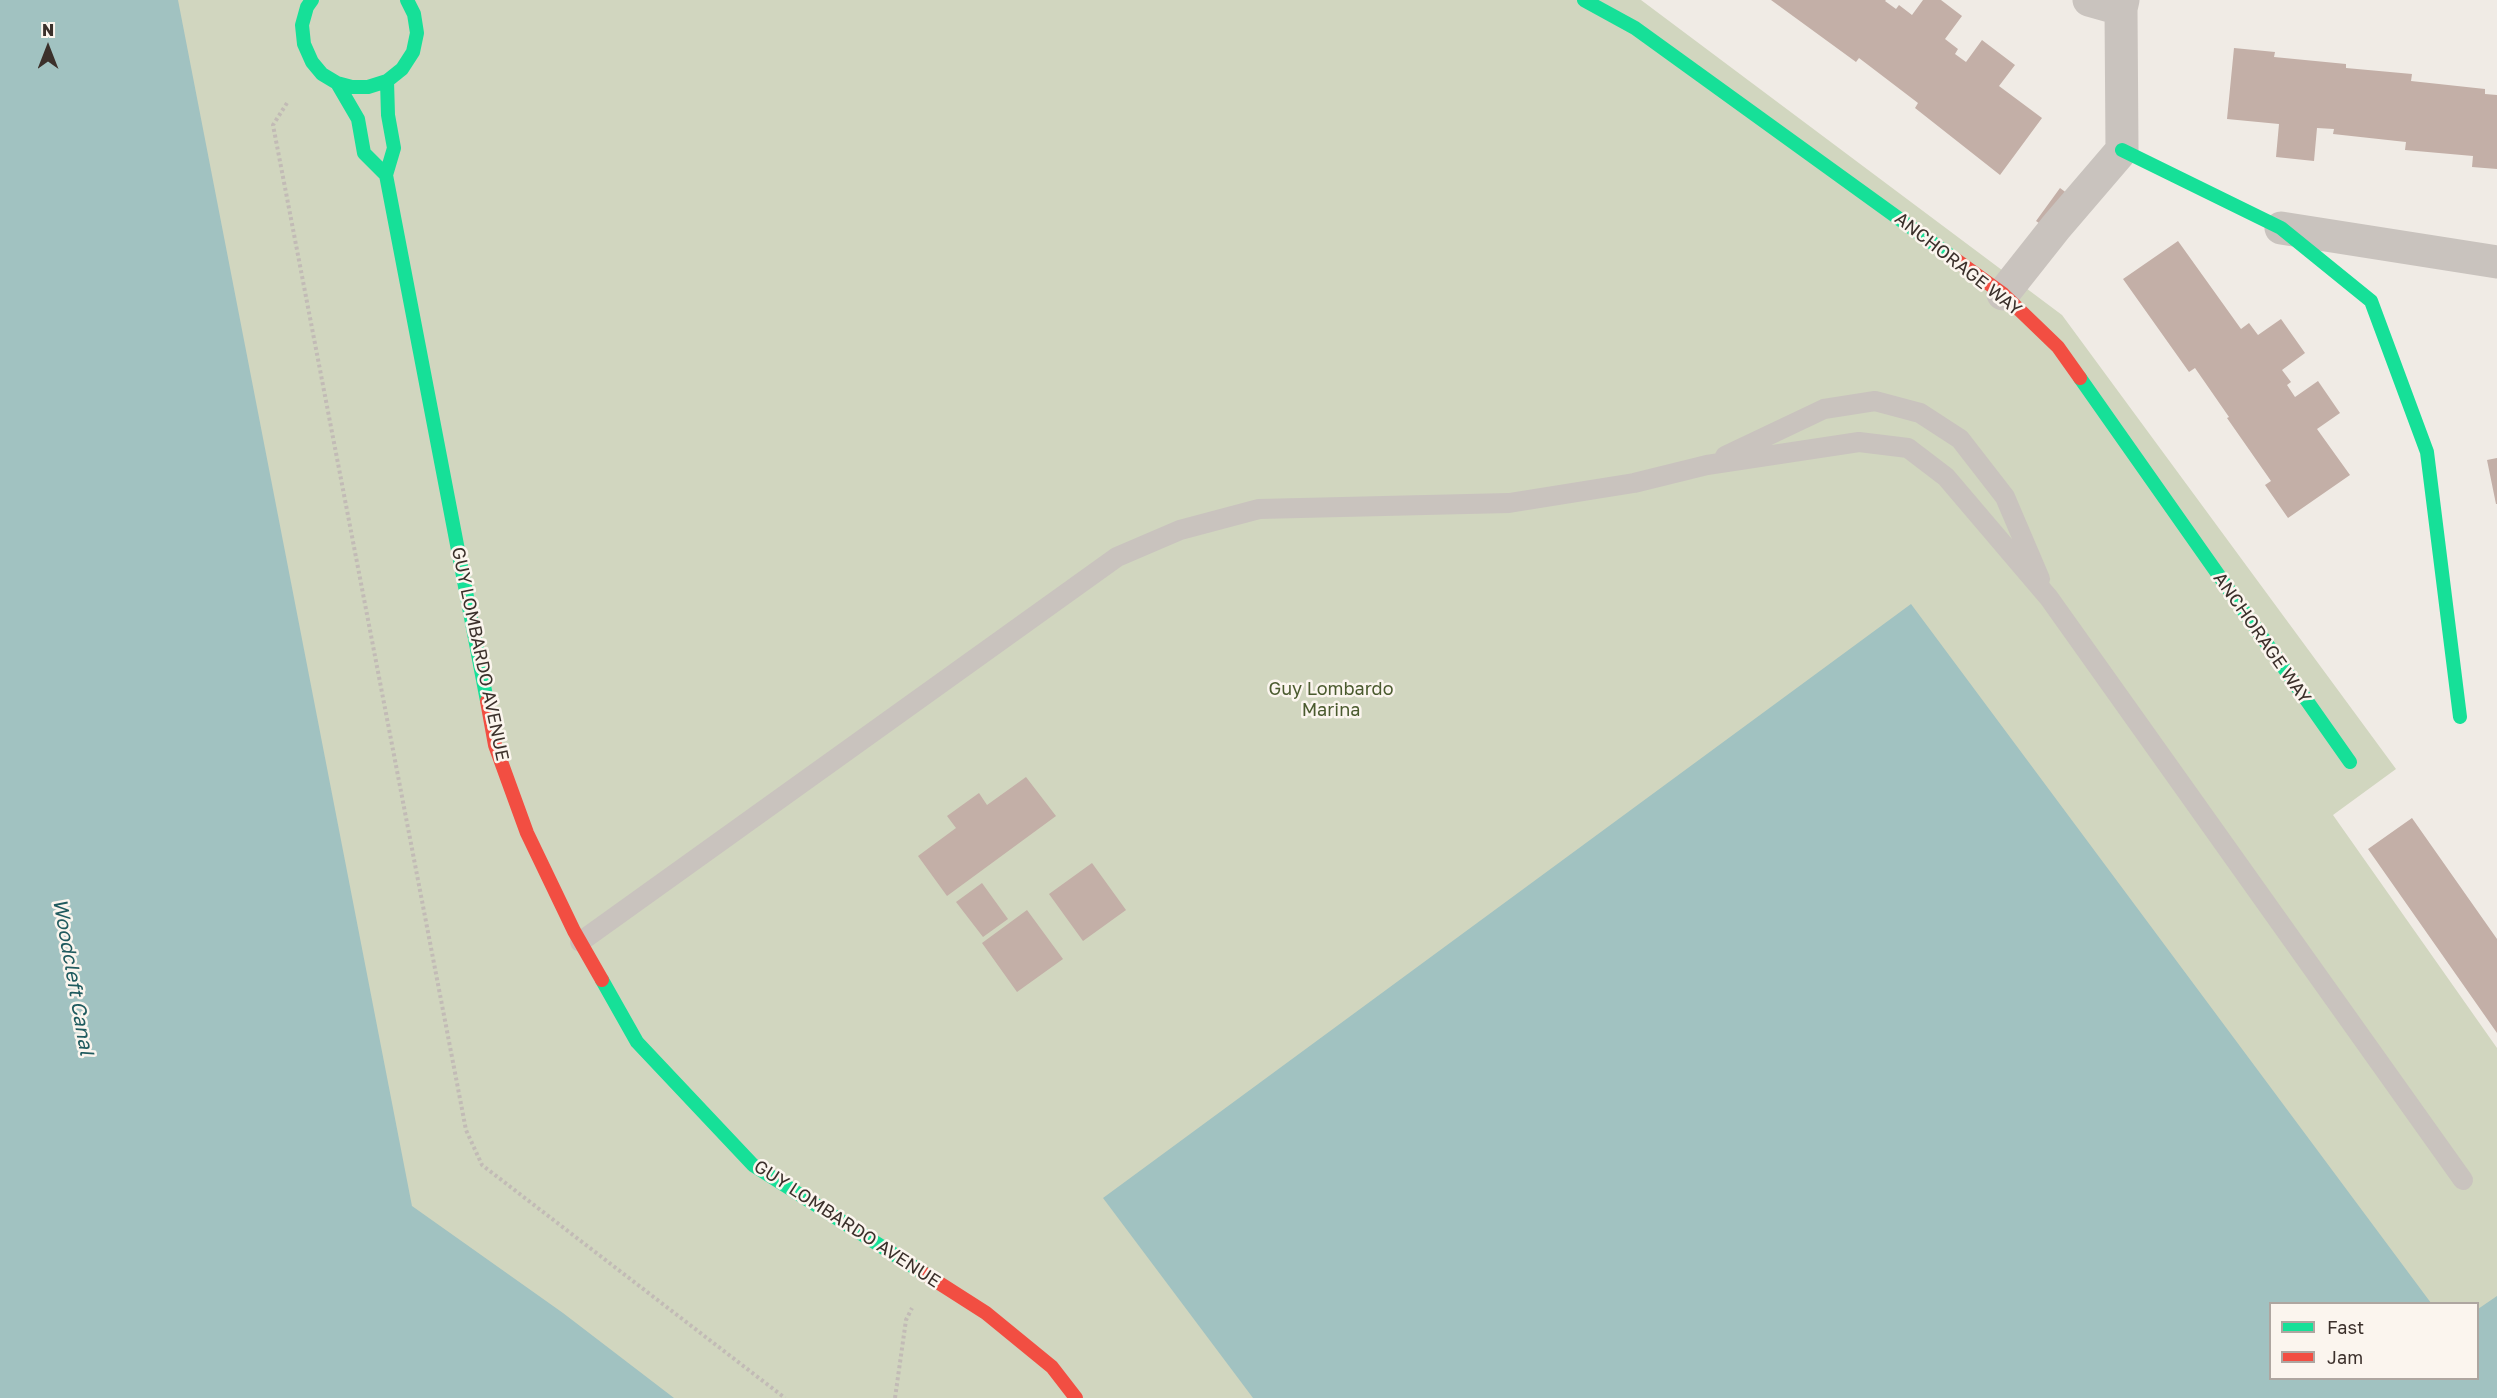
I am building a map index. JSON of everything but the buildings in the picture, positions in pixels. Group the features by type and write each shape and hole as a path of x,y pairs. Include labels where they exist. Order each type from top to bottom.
{"street":[{"path":"312,0 307,7 302,25 304,44 312,62 322,74 336,83 352,87 368,87 387,81 402,69 412,52 417,33 414,14 407,0"},
{"name":"ANCHORAGE WAY","path":"1584,0 1635,28 2003,294 2058,346 2350,762"},
{"path":"2003,294 2056,227 2122,150 2122,5 2089,0"},
{"name":"GUY LOMBARDO AVENUE","path":"387,81 388,114 394,148 386,175 495,745 527,833 580,942 637,1042 753,1165 986,1313 1052,1367 1076,1398"},
{"path":"336,83 358,119 364,153 386,175"},
{"path":"2122,150 2281,228 2371,301 2427,452 2460,717"},
{"path":"2281,228 2497,262"}],"lane":[{"path":"1707,465 1824,409 1875,401 1920,413 1960,439 2005,496 2049,598"},
{"path":"580,942 1117,557 1180,530 1258,509 1509,503 1634,483 1707,465 1859,442 1908,448 1946,477 2049,598 2463,1180"}],"path":[{"path":"287,103 273,125 466,1130 482,1165 785,1398"},
{"path":"895,1398 906,1320 930,1278"}],"green space":[{"name":"Guy Lombardo Marina","path":"165,0 1641,0 2062,315 2396,769 2333,815 2497,1048 2497,1398 577,1398 358,1238"}],"water":[{"name":"Woodcleft Canal","path":"0,0 178,0 412,1206 563,1313 674,1398 0,1398"},
{"path":"1911,604 2430,1302 2269,1302 2269,1380 2479,1380 2479,1308 2497,1296 2497,1398 1253,1398 1103,1198"}],"traffic: fast":[{"path":"312,0 307,7 302,25 304,44 312,62 322,74 337,83 352,87 368,87 387,81 402,69 413,52 417,33 414,14 407,0"},
{"path":"1584,0 1635,28 1952,257"},
{"path":"387,81 388,115 394,148 386,175 487,701"},
{"path":"337,83 358,119 364,153 386,175"},
{"path":"2122,150 2281,228 2371,301 2427,452 2460,717"},
{"path":"2080,378 2350,762"},
{"path":"602,980 637,1042 753,1165 925,1274"}],"traffic: jam":[{"path":"1952,257 2003,294 2058,347 2080,378"},
{"path":"487,701 495,745 527,833 574,931 602,980"},
{"path":"925,1274 986,1313 1052,1367 1076,1398"}]}
